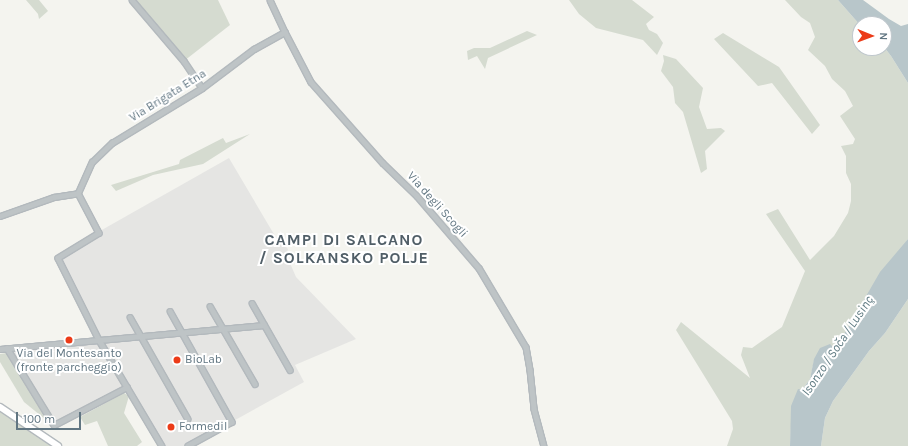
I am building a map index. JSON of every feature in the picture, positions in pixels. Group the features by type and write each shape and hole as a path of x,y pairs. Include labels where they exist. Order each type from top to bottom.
{"main road":[{"path":"0,407 58,446"}],"street":[{"path":"132,0 184,61 202,88"},
{"name":"Via degli Scogli","path":"270,0 311,82 383,163 417,196 479,268 526,347 534,409 544,446"},
{"name":"Via Brigata Etna","path":"78,193 92,162 112,143 202,88 254,49 285,32"},
{"path":"0,216 54,197 78,193 100,233 58,258 100,340 162,446"},
{"path":"252,303 290,370"},
{"path":"210,306 255,384"},
{"path":"170,311 232,422 195,444 188,446"},
{"path":"130,317 188,419"},
{"path":"0,349 264,325"},
{"path":"7,348 54,425 127,387"}],"shaded area":[{"path":"26,0 39,0 48,11 39,19 38,14"},
{"path":"132,0 218,0 230,25 184,61"},
{"path":"569,0 632,0 654,17 646,24 649,30 657,34 663,43 657,55 643,40 596,28 579,14"},
{"path":"785,0 838,0 852,16 852,56 891,56 908,83 908,239 839,343 814,361 810,379 802,390 791,426 790,446 727,446 733,429 732,421 676,330 681,322 750,378 741,355 743,347 752,348 782,327 805,271 766,214 778,209 810,260 834,236 848,213 851,201 851,184 846,173 846,156 841,146 853,144 855,139 840,116 853,106 845,91 832,79 825,66 808,50 815,37 810,23 801,17"},
{"path":"527,31 537,35 488,58 485,69 477,56 468,60 467,51 474,48 490,48"},
{"path":"723,33 779,67 820,125 812,134 772,83 758,86 714,39"},
{"path":"663,55 676,59 703,88 699,107 707,129 721,128 725,131 705,151 707,169 701,173 683,112 675,103 673,87 661,71 664,61"},
{"path":"250,134 203,164 153,175 116,191 111,185 179,164 180,160 223,138 226,143"},
{"path":"229,158 275,236 288,249 286,254 296,277 356,339 295,365 304,382 188,446 162,446 127,387 54,425 7,348 99,340 58,258 100,231"},
{"path":"908,299 908,446 821,446 825,418 833,401 869,351 885,333"},
{"path":"7,353 51,424 24,402 0,362 0,354"},
{"path":"124,393 129,396 124,413 142,442 137,446 108,446 97,421 85,425 80,417"},
{"path":"0,410 33,431 52,446 0,446"}],"water":[{"path":"838,0 863,0 885,16 852,16"},
{"path":"892,21 901,26 908,24 908,83 891,56"},
{"name":"Isonzo / Soča / Lusinç","path":"908,239 908,299 885,333 869,351 833,401 825,418 821,446 790,446 791,406 798,389 802,390 810,379 814,359 820,348 830,344 833,347 839,343 880,272"}],"place":[{"name":"Via del Montesanto (fronte parcheggio)","path":"69,340"},
{"name":"BioLab","path":"177,360"},
{"name":"Formedil","path":"171,427"}],"district":[{"name":"CAMPI DI SALCANO / SOLKANSKO POLJE","path":"344,249"}]}
